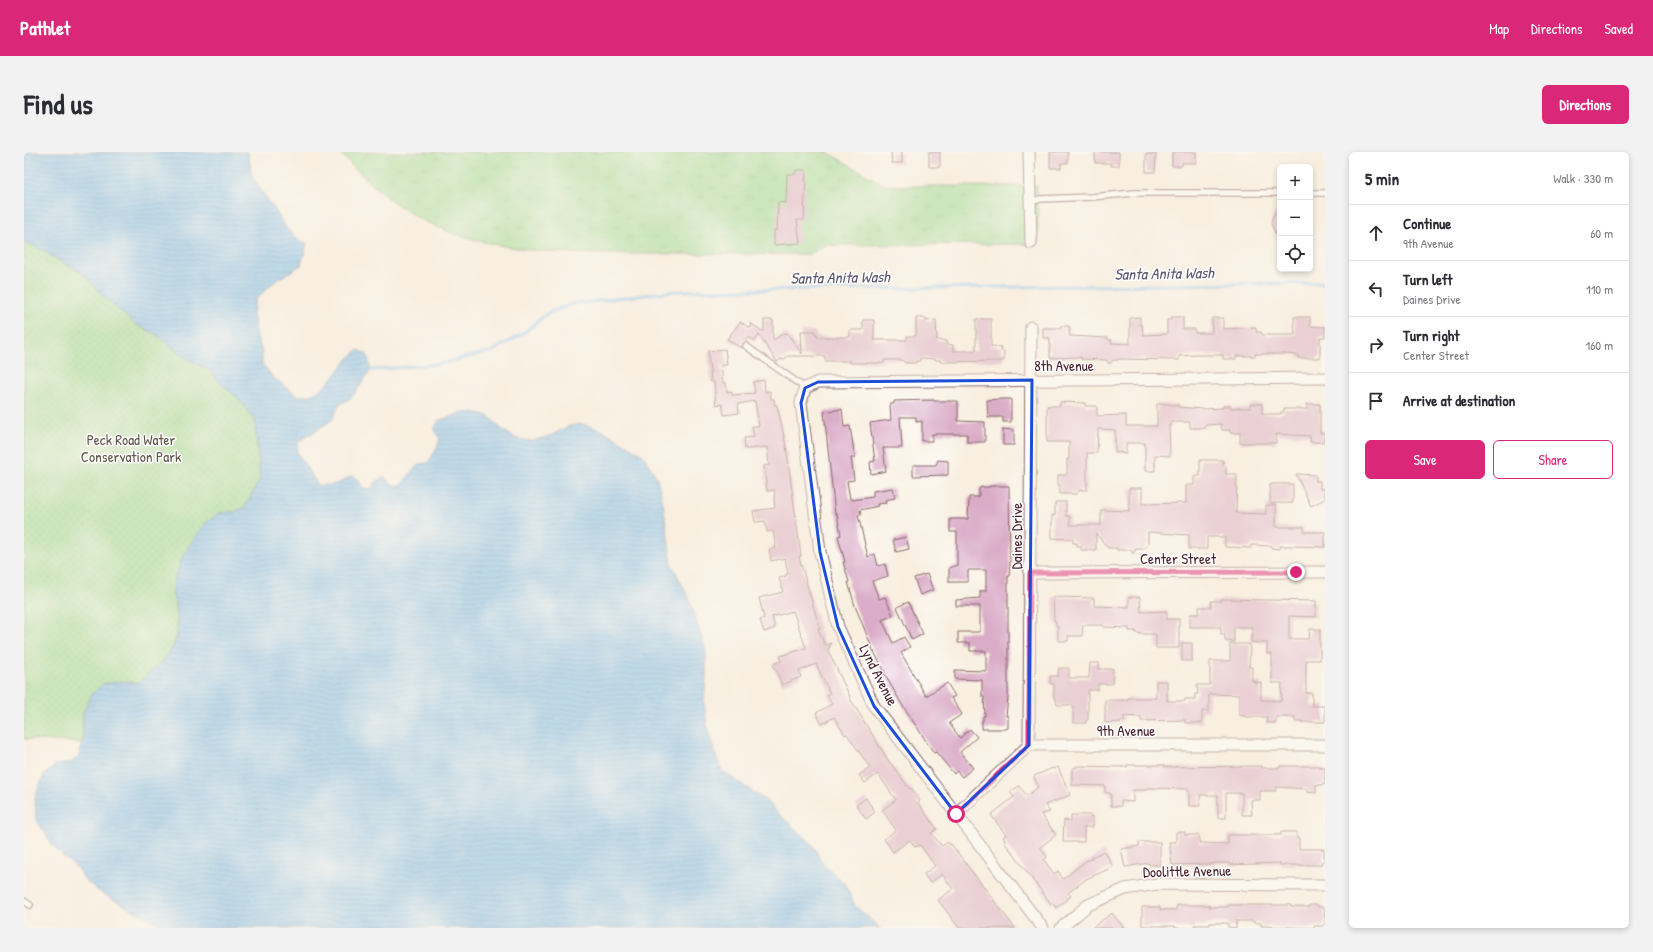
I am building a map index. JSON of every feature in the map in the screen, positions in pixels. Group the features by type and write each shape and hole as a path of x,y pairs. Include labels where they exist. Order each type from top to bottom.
{"street":[{"path":"1029,152 1031,243"},
{"name":"Daines Drive","path":"1029,745 1032,380 1031,328"},
{"name":"8th Avenue","path":"805,388 818,382 1325,378"},
{"name":"Lynd Avenue","path":"805,388 801,403 820,552 838,627 874,706 1043,928"},
{"name":"Center Street","path":"1030,573 1325,572"},
{"path":"956,814 1029,745"},
{"name":"9th Avenue","path":"1029,745 1325,745"},
{"name":"Doolittle Avenue","path":"1061,928 1088,905 1125,889 1157,884 1325,885"}],"lane":[{"path":"1030,202 1040,199 1092,197 1134,193 1277,193"},
{"path":"1313,193 1325,193"},
{"path":"746,346 805,388"},
{"path":"24,901 30,905"}],"highlighted area":[{"path":"1032,380 1029,745 956,814 874,706 838,627 820,552 801,403 805,388 818,382"}],"green space":[{"path":"339,152 827,152 886,186 1037,186 1038,244 824,245 810,254 598,254 539,251 481,241 453,233 426,222 414,216 391,200"},
{"name":"Peck Road Water Conservation Park","path":"24,241 86,276 101,294 135,324 157,335 190,360 210,371 222,385 236,396 255,420 260,479 245,507 234,512 219,513 172,593 178,623 174,645 160,664 138,683 121,681 83,713 83,743 24,739"}],"water":[{"path":"24,152 248,152 252,176 262,192 274,208 283,224 295,238 307,244 301,265 274,282 256,299 253,313 257,337 262,352 262,364 275,379 298,396 310,395 320,390 358,350 367,354 371,370 352,397 339,405 332,420 298,442 297,453 318,485 336,484 351,476 358,479 363,488 371,489 377,481 384,477 393,485 402,486 419,464 428,463 437,448 440,439 434,430 439,420 451,417 461,412 479,413 490,417 504,431 517,439 532,441 552,435 569,426 582,424 604,431 643,455 657,478 663,503 672,565 688,596 706,651 704,702 707,725 713,749 722,771 768,802 811,843 824,865 845,884 855,906 880,928 166,928 100,892 86,881 75,866 57,851 36,819 35,797 44,775 56,765 70,763 78,758 83,743 83,713 92,694 103,684 121,681 138,683 163,661 172,649 177,638 178,622 176,605 172,593 175,577 183,556 208,521 219,513 234,512 245,507 260,479 255,420 236,396 222,385 210,371 190,360 157,335 135,324 101,294 86,276 24,241"}],"building":[{"path":"891,152 902,152 902,163 892,163"},
{"path":"929,152 940,152 940,167 929,167"},
{"path":"1050,152 1068,152 1068,163 1061,163 1061,168 1050,168"},
{"path":"1095,152 1119,152 1119,166 1111,166 1111,163 1095,163"},
{"path":"1172,152 1196,152 1196,163 1182,163 1182,166 1172,166"},
{"path":"1146,154 1156,154 1155,172 1146,172"},
{"path":"796,170 806,170 804,220 797,220 800,243 774,245 774,230 777,230 778,202 786,203 787,174 796,174"},
{"path":"1277,209 1277,237 1271,224 1272,218"},
{"path":"1140,317 1140,325 1142,325 1143,335 1167,334 1167,320 1171,320 1171,317 1183,317 1183,329 1195,329 1195,333 1212,333 1212,318 1223,318 1223,329 1256,327 1256,332 1261,332 1262,335 1295,335 1294,317 1310,317 1310,326 1325,327 1325,337 1320,337 1320,358 1298,358 1298,355 1284,354 1255,354 1255,356 1236,356 1236,359 1223,359 1223,355 1197,355 1179,356 1179,360 1118,359 1113,360 1110,364 1106,360 1081,359 1081,357 1050,358 1050,338 1043,338 1043,328 1061,328 1061,326 1069,326 1070,336 1108,338 1108,340 1112,340 1111,343 1130,344 1130,318"},
{"path":"916,318 926,318 926,321 936,320 937,340 946,341 946,344 953,345 953,351 976,351 976,319 991,319 991,346 1001,347 1001,351 1004,351 1004,361 940,362 940,360 936,359 920,358 920,361 916,361 916,363 905,363 902,360 884,360 884,363 850,363 850,361 825,361 825,356 788,356 777,362 759,335 755,341 748,337 741,348 727,339 740,322 750,328 752,326 750,323 764,332 764,320 773,320 773,340 787,333 802,354 801,331 815,331 817,337 850,337 850,330 863,330 863,320 874,320 874,340 907,340 907,336 916,336"},
{"path":"725,349 727,365 721,365 723,383 726,383 727,392 732,391 732,395 755,393 753,382 764,380 765,392 770,391 771,399 774,399 775,405 777,405 786,446 801,556 799,557 820,629 818,629 825,645 831,643 828,650 849,697 888,760 910,789 911,788 920,801 918,803 937,829 931,833 942,846 948,842 950,845 951,844 1015,928 959,928 938,900 953,889 942,874 930,883 924,874 935,866 920,845 915,847 910,840 893,852 884,839 896,830 882,810 896,800 878,774 865,783 859,775 870,768 847,734 845,735 834,717 822,724 816,713 832,704 827,695 830,693 816,664 799,671 801,677 782,685 773,664 781,661 780,656 806,648 793,611 772,617 775,628 764,632 760,620 764,618 759,598 783,592 779,578 788,574 785,558 771,561 769,549 776,548 773,531 767,532 765,521 755,522 753,511 775,508 775,490 767,491 764,466 769,465 767,447 745,449 744,438 754,437 752,426 759,426 755,401 738,404 739,413 724,415 722,404 716,405 714,382 711,382 708,351"},
{"path":"1011,399 1011,422 1003,422 1003,417 988,417 987,400"},
{"path":"894,401 958,401 958,421 985,422 985,442 967,442 967,434 932,434 932,441 922,441 922,421 916,422 916,417 900,417 902,448 883,448 886,471 871,474 870,462 875,461 870,423 891,420 890,404 894,404"},
{"path":"1060,402 1085,403 1085,406 1097,406 1097,416 1126,415 1126,426 1157,426 1157,404 1170,404 1178,405 1178,407 1202,409 1223,408 1223,406 1231,406 1231,408 1250,408 1250,404 1262,404 1262,414 1281,414 1281,412 1284,412 1284,409 1307,409 1307,404 1320,404 1320,433 1325,433 1325,442 1310,442 1310,436 1276,434 1276,443 1240,443 1240,433 1230,433 1230,430 1222,430 1221,424 1205,425 1205,428 1190,428 1190,422 1171,422 1171,426 1169,425 1170,456 1155,455 1155,471 1145,471 1145,443 1126,443 1126,453 1115,452 1115,430 1098,429 1097,453 1087,453 1087,490 1080,490 1076,494 1060,494 1058,475 1067,475 1069,442 1047,442 1047,406 1060,406"},
{"path":"842,409 844,427 850,426 855,458 851,458 854,480 847,481 850,499 873,497 873,491 893,488 895,498 885,500 886,503 877,504 878,506 860,510 861,515 858,515 868,557 875,554 878,566 885,564 888,576 872,581 879,599 885,597 893,615 882,620 893,643 904,637 910,647 901,653 926,696 947,683 955,696 951,698 962,714 949,723 960,738 970,729 977,737 960,752 973,768 962,777 957,771 954,774 936,752 934,753 901,703 873,650 855,606 843,562 845,562 838,536 841,535 837,514 835,514 824,412"},
{"path":"1003,429 1014,430 1014,445 1003,445"},
{"path":"938,460 948,461 948,475 913,476 913,465 936,465"},
{"path":"1200,460 1223,460 1223,466 1226,466 1226,474 1237,474 1236,513 1266,514 1266,505 1276,505 1276,527 1304,527 1304,532 1325,532 1325,547 1280,546 1280,549 1271,548 1271,546 1251,545 1251,548 1225,547 1225,537 1207,537 1207,549 1189,549 1189,535 1148,532 1148,544 1144,549 1136,549 1133,554 1131,550 1117,550 1117,548 1108,548 1096,534 1096,550 1081,550 1081,546 1077,546 1077,543 1073,543 1073,539 1052,538 1052,515 1055,516 1055,502 1066,502 1066,516 1070,516 1070,525 1101,525 1101,510 1129,511 1129,488 1142,488 1142,504 1186,503 1186,485 1194,485 1194,476 1200,476"},
{"path":"1296,474 1316,475 1316,481 1320,481 1320,489 1325,489 1325,499 1311,506"},
{"path":"1293,484 1293,503 1270,503 1270,485"},
{"path":"1009,486 1010,565 1009,577 1008,576 1008,697 1006,716 1008,716 1008,728 1006,729 982,729 983,716 985,716 984,697 982,697 982,680 955,679 955,670 986,671 986,651 970,651 970,643 958,643 958,632 980,632 980,606 956,606 956,600 980,598 980,591 986,591 986,570 968,570 968,582 949,582 949,568 957,565 957,532 950,532 950,519 968,519 969,497 979,497 979,489 981,487"},
{"path":"906,537 909,549 896,552 893,540"},
{"path":"927,574 933,590 920,595 914,578"},
{"path":"1053,597 1094,598 1094,606 1129,607 1129,597 1140,597 1141,612 1167,611 1167,619 1179,619 1179,648 1156,648 1156,634 1140,634 1136,633 1136,631 1129,631 1129,628 1103,627 1103,625 1083,625 1082,636 1068,636 1068,641 1058,641 1058,626 1056,626 1056,621 1054,621"},
{"path":"1221,599 1316,601 1316,617 1289,616 1289,639 1309,639 1310,629 1320,629 1320,660 1306,660 1306,693 1312,693 1312,706 1325,706 1325,722 1302,722 1295,721 1295,717 1276,717 1276,723 1266,723 1267,717 1245,717 1239,715 1239,695 1209,694 1209,711 1202,711 1202,723 1185,723 1185,720 1141,721 1141,717 1124,716 1124,721 1105,723 1105,700 1156,698 1156,681 1167,681 1167,701 1185,701 1185,699 1195,699 1195,694 1198,694 1197,685 1210,685 1210,661 1230,661 1230,644 1250,644 1249,667 1252,667 1252,681 1255,681 1255,683 1261,682 1261,700 1281,701 1282,683 1272,683 1272,654 1267,654 1267,643 1251,642 1252,627 1234,627 1234,642 1225,641 1225,634 1221,634 1221,627 1190,627 1190,614 1199,614 1199,607 1211,607 1211,601 1221,601"},
{"path":"908,602 923,634 912,640 897,607"},
{"path":"1182,643 1192,643 1192,661 1182,661"},
{"path":"1090,663 1099,663 1099,669 1113,669 1112,684 1098,684 1098,690 1088,690 1088,720 1086,720 1086,723 1073,723 1073,705 1057,705 1056,699 1054,699 1054,684 1050,684 1050,676 1058,676 1059,668 1069,668 1069,678 1089,678"},
{"path":"1127,765 1164,765 1164,767 1262,766 1262,768 1280,768 1280,766 1319,766 1319,768 1325,768 1325,783 1324,785 1316,785 1316,793 1307,792 1308,789 1276,787 1276,791 1260,791 1260,800 1251,800 1252,815 1242,815 1242,793 1226,793 1226,818 1218,818 1218,795 1200,795 1200,806 1189,806 1189,789 1147,788 1147,790 1133,790 1133,802 1121,801 1121,806 1111,806 1111,794 1105,792 1105,786 1072,785 1072,768 1076,768 1076,766 1127,767"},
{"path":"1058,767 1070,795 1045,805 1050,812 1041,814 1056,835 1040,847 1047,857 1044,860 1054,874 1058,871 1063,879 1086,861 1104,851 1113,867 1086,879 1068,893 1071,896 1056,908 1053,903 1051,904 1005,843 1006,842 1003,837 1006,835 991,815 1014,797 1010,792 1019,786 1027,796 1038,787 1034,776"},
{"path":"866,798 875,812 866,819 856,805"},
{"path":"1071,815 1090,815 1093,817 1093,827 1084,827 1084,842 1063,842 1064,820 1071,821"},
{"path":"1176,832 1185,832 1185,835 1199,835 1199,843 1228,844 1228,835 1281,835 1281,832 1297,832 1297,838 1299,838 1299,849 1324,849 1324,862 1321,862 1321,865 1280,865 1280,863 1230,865 1230,863 1213,863 1172,865 1169,842 1176,842"},
{"path":"1139,842 1160,842 1160,865 1149,865 1149,863 1125,867 1121,849 1139,846"},
{"path":"1178,905 1209,905 1209,907 1228,907 1228,905 1291,905 1291,907 1309,907 1309,905 1318,905 1318,907 1324,907 1325,921 1324,926 1314,926 1314,928 1261,926 1261,923 1254,923 1254,921 1236,921 1236,928 1228,927 1228,923 1194,925 1194,928 1175,928 1175,926 1142,926 1142,907 1160,907 1160,910 1176,910"},
{"path":"1112,913 1124,928 1092,928"}],"waterway":[{"name":"Santa Anita Wash","path":"371,370 439,364 493,351 522,334 548,313 572,304 676,291 1325,283"}],"route":[{"path":"956,814 1029,745 1030,573 1296,572"}]}
